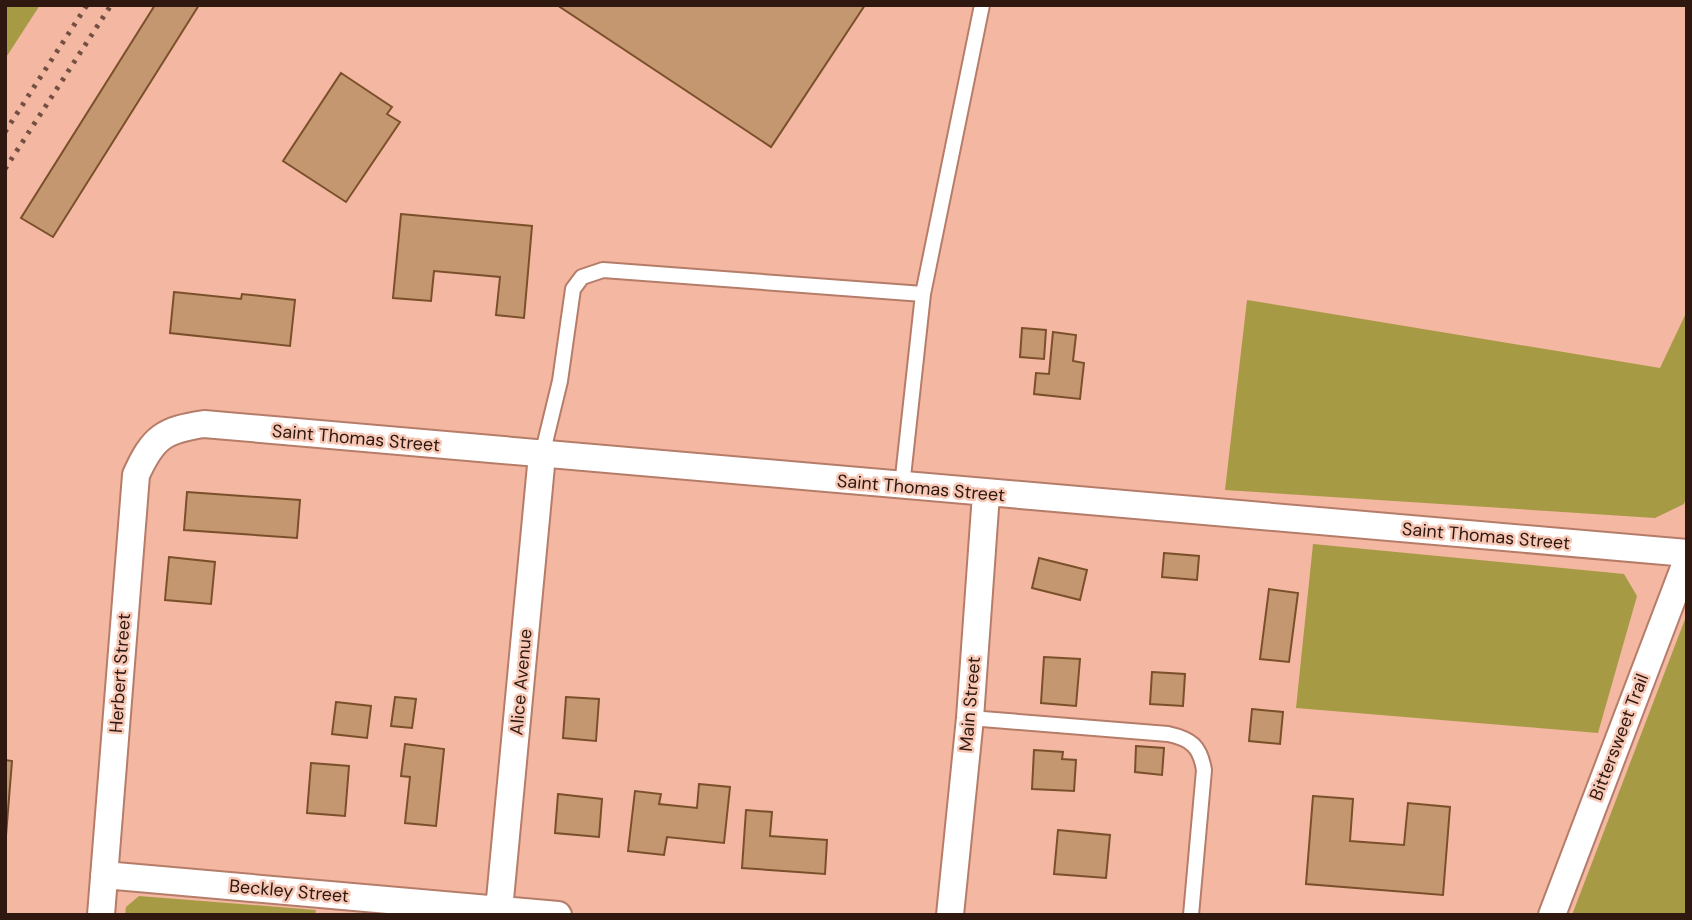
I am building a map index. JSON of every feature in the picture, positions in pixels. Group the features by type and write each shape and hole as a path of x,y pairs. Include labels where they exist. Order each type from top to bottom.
{"street":[{"name":"Saint Thomas Street","path":"158,438 177,428 204,424 1687,553"},
{"name":"Herbert Street","path":"101,915 136,475 145,453 158,438"},
{"name":"Alice Avenue","path":"499,910 542,455"},
{"name":"Main Street","path":"950,915 970,718 986,494"},
{"name":"Bittersweet Trail","path":"1552,915 1687,560"},
{"name":"Beckley Street","path":"104,875 410,908 499,910 558,915"}],"lane":[{"path":"902,486 923,294 982,5"},
{"path":"542,455 560,381 573,289 582,277 603,270 923,294"},
{"path":"970,718 1168,734 1195,743 1204,770 1191,915"}],"shaded area":[{"path":"5,5 40,5 5,59"},
{"path":"1247,300 1660,368 1687,311 1687,495 1684,504 1655,518 1225,490"},
{"path":"1313,544 1624,574 1637,596 1598,733 1296,708"},
{"path":"1687,614 1687,915 1572,915"},
{"path":"139,896 316,910 315,915 125,915 126,907"}],"building":[{"path":"155,5 199,5 53,237 21,218"},
{"path":"557,5 865,5 771,147"},
{"path":"341,73 392,107 387,114 400,122 346,202 283,161"},
{"path":"401,214 532,226 524,318 496,315 500,277 434,271 431,301 393,298"},
{"path":"174,292 241,299 242,294 295,300 290,346 170,333"},
{"path":"1022,328 1046,330 1044,359 1020,357"},
{"path":"1053,332 1076,335 1073,361 1084,363 1080,399 1034,394 1036,373 1049,374"},
{"path":"187,492 300,500 297,538 184,530"},
{"path":"1164,553 1199,556 1197,580 1162,577"},
{"path":"169,557 215,562 211,604 165,600"},
{"path":"1039,558 1087,570 1080,600 1032,588"},
{"path":"1269,589 1298,593 1289,662 1260,659"},
{"path":"1044,657 1080,659 1076,706 1041,703"},
{"path":"1152,672 1185,674 1183,706 1150,704"},
{"path":"395,697 416,699 412,728 391,726"},
{"path":"566,697 599,699 596,741 563,738"},
{"path":"336,702 371,706 367,738 332,734"},
{"path":"1252,709 1283,712 1280,744 1249,741"},
{"path":"405,744 444,749 436,826 405,823 410,777 401,776"},
{"path":"1136,746 1164,748 1162,775 1135,772"},
{"path":"1034,750 1063,752 1062,759 1076,760 1074,791 1032,789"},
{"path":"5,760 12,761 5,848"},
{"path":"311,763 349,766 345,816 307,813"},
{"path":"699,784 730,787 724,843 667,837 664,855 628,851 635,791 661,794 659,804 697,808"},
{"path":"558,794 602,799 599,837 555,833"},
{"path":"1313,796 1353,799 1350,841 1404,845 1408,803 1450,807 1443,895 1306,884"},
{"path":"746,810 772,812 770,836 827,840 825,874 742,868"},
{"path":"1058,830 1110,835 1106,878 1054,874"}],"railway":[{"path":"5,132 87,5"},
{"path":"5,169 111,5"}]}
